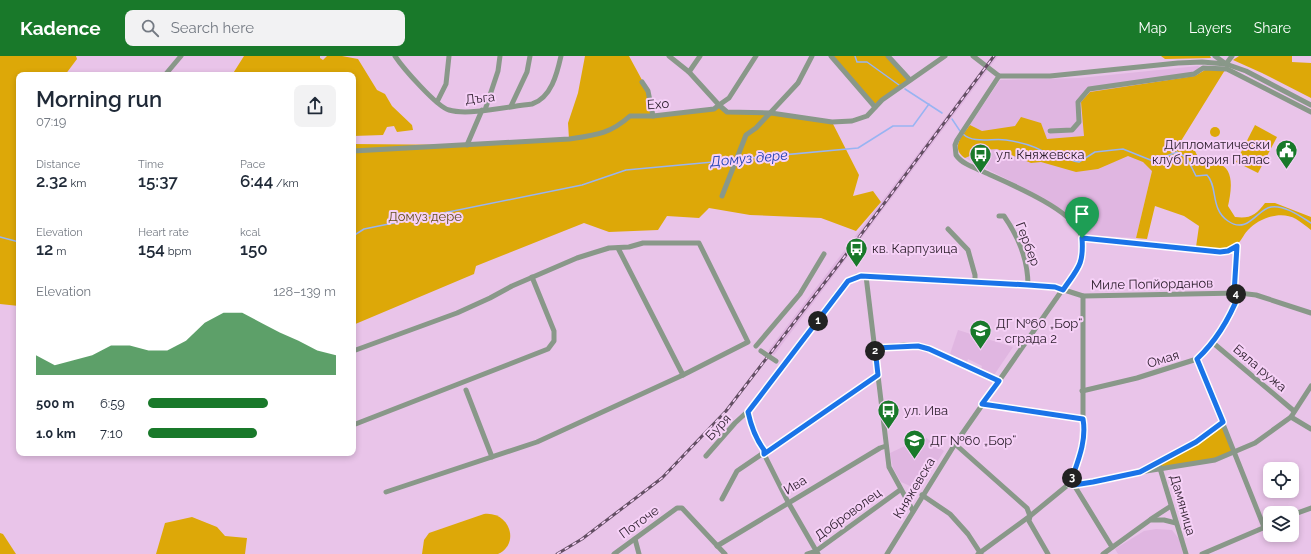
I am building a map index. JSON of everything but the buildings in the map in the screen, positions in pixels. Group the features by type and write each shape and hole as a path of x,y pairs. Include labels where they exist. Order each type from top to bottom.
{"street":[{"path":"168,72 181,56"},
{"name":"Дъга","path":"395,56 437,102 450,111 483,110 532,104 545,97 555,75 561,56"},
{"path":"399,62 401,56"},
{"path":"437,102 446,84 449,56"},
{"path":"468,145 498,71 500,56"},
{"path":"511,106 527,72 530,56"},
{"path":"669,56 689,72 727,112 771,113 842,123 867,116 882,100 944,56"},
{"path":"689,72 700,56"},
{"path":"720,105 729,98 756,56"},
{"path":"722,196 746,135 771,113 798,83 812,56"},
{"path":"831,56 875,107"},
{"path":"888,56 910,80"},
{"path":"974,56 999,76 1050,76 1178,63 1227,67 1246,71 1311,105"},
{"path":"1215,56 1227,67 1311,112"},
{"path":"1227,67 1232,56"},
{"path":"1050,131 1072,130 1079,122 1078,102 1089,89 1194,74 1203,68 1227,67"},
{"path":"999,76 957,140 954,150 958,158 1034,196 1070,220 1076,226 1082,238 1220,252 1228,251 1237,246 1237,294"},
{"path":"642,82 648,91 654,116"},
{"name":"Ехо","path":"356,151 468,145 490,142 569,139 600,135 617,127 630,116 654,116 714,109 720,105"},
{"name":"Гербер","path":"999,216 1004,216 1012,228 1028,267 1028,285"},
{"path":"948,229 968,250 975,275 975,283"},
{"name":"Княжевска","path":"887,554 922,495 955,444 1081,263 1083,253 1082,238"},
{"path":"356,350 457,313 532,277 576,258 609,248 618,248 649,242 700,243 748,342 776,361 784,364"},
{"path":"618,248 683,375"},
{"path":"756,346 800,294 824,254"},
{"name":"Буря","path":"706,456 735,423 748,412 844,284 857,276 1028,285 1055,287 1063,290"},
{"path":"866,276 889,467 900,490 913,511"},
{"path":"356,424 548,349 554,340 554,331 532,277"},
{"name":"Миле Попйорданов","path":"1063,290 1083,296 1237,294 1263,297 1311,313"},
{"name":"Омая","path":"1082,391 1137,378 1197,359 1212,342 1225,322 1237,294"},
{"path":"1083,296 1083,436 1081,454 1072,485 1112,547"},
{"path":"386,492 537,442 683,375 748,342"},
{"name":"Бяла ружа","path":"1212,342 1294,411"},
{"path":"875,348 904,345 923,347 999,381"},
{"path":"1197,359 1263,524"},
{"path":"722,499 737,471 878,375"},
{"path":"1159,465 1215,460 1256,443 1291,417 1311,386"},
{"path":"466,390 492,457"},
{"path":"982,404 1083,419"},
{"path":"748,412 757,441 764,450 764,454 788,502 817,552"},
{"path":"1291,417 1311,429"},
{"path":"922,495 950,514 980,554 1072,485 1140,472 1159,465 1196,442 1223,422"},
{"path":"955,444 1027,508 1030,516 1029,521 1048,554"},
{"name":"Ива","path":"717,546 788,502 880,448 886,446"},
{"name":"Дамяница","path":"1159,465 1186,554"},
{"name":"Доброволец","path":"807,554 817,552 900,490"},
{"path":"1103,554 1171,506"},
{"name":"Поточе","path":"614,554 677,508 682,508 717,546"},
{"path":"1299,513 1311,508"},
{"path":"1150,520 1158,519 1176,523"},
{"path":"1202,554 1263,527"},
{"path":"635,539 639,554"},
{"path":"717,546 725,554"}],"shaded area":[{"path":"992,56 998,56 774,355 768,351"},
{"path":"1198,66 1205,70 1152,171 1136,238 1085,235 1075,219 1044,198 961,156 959,141 1000,80 1079,78"},
{"name":"ДГ №60 „Бор“ - сграда 2","path":"958,330 1013,347 994,375 981,369 982,366 968,359 967,362 950,354"},
{"name":"ДГ №60 „Бор“","path":"917,431 944,451 920,488 917,489 901,482 893,468 890,453 907,445"},
{"path":"1156,529 1172,530 1179,539 1183,554 1118,554 1115,549 1144,531"}],"green space":[{"path":"0,56 76,56 77,59 67,72 16,72 16,306 0,304"},
{"path":"244,56 320,56 323,60 327,56 342,56 358,59 377,90 385,94 392,106 412,125 413,130 397,132 394,126 387,127 383,135 356,136 356,72 234,72"},
{"name":"Домуз дере","path":"585,56 629,56 648,91 654,116 714,109 719,105 724,111 771,113 832,122 859,175 853,196 873,191 881,202 856,231 821,218 750,215 709,208 699,218 667,216 658,230 609,232 584,223 476,266 474,274 356,324 356,144 467,145 569,139 568,123 578,93"},
{"path":"833,56 888,56 909,80 875,104"},
{"path":"1161,56 1210,56 1211,58 1165,59"},
{"path":"1239,56 1292,56 1292,62 1311,63 1311,98 1233,60"},
{"path":"1205,70 1225,70 1181,141 1192,147 1203,162 1216,163 1227,169 1231,181 1228,206 1235,217 1249,217 1259,211 1265,203 1275,203 1311,217 1311,230 1290,216 1277,215 1258,222 1246,232 1239,243 1234,246 1220,248 1196,247 1199,226 1184,216 1155,206 1147,239 1136,238 1152,171 1143,162 1128,156 1098,169 1076,172 1041,162 1031,163 997,149 984,150 965,158 958,150 959,142 970,125 982,131 1015,126 1021,117 1041,123 1047,139 1084,136 1081,102 1090,92 1195,76"},
{"path":"1255,125 1277,137 1258,173 1236,162"},
{"path":"1213,127 1217,127 1219,128 1219,136 1213,137 1210,134 1210,130"},
{"path":"1282,141 1297,147 1291,157 1277,150"},
{"path":"1223,422 1235,453 1215,460 1160,468 1159,462"},
{"path":"484,514 493,514 500,517 509,529 509,543 505,549 498,554 422,554 424,540 429,533"},
{"path":"192,517 217,527 225,536 247,538 245,554 156,554 165,523"},
{"path":"0,533 3,534 16,554 0,554"}],"waterway":[{"path":"855,56 857,62 867,62 899,85"},
{"path":"905,89 942,113"},
{"name":"Домуз дере","path":"739,159 858,148 893,126 913,126 929,104"},
{"name":"Домуз дере","path":"952,119 960,131"},
{"name":"Домуз дере","path":"963,134 967,137 978,140 1006,140 1017,142 1029,145 1050,156 1059,156 1079,162 1095,152 1123,149 1153,161 1177,152 1187,158 1196,176 1207,175 1212,185 1216,204 1222,216 1228,221 1241,225 1252,220 1266,209 1276,207 1287,209 1311,223"},
{"name":"Домуз дере","path":"356,234 364,229 582,185 626,170 735,160"},
{"name":"Домуз дере","path":"0,237 16,241"}],"railway":[{"path":"557,554 582,539 662,478 726,411 842,260 994,56"}],"place":[{"name":"Дипломатически клуб Глория Палас","path":"1286,170"},
{"name":"ул. Княжевска","path":"980,174"},
{"name":"кв. Карпузица","path":"857,268"},
{"name":"ДГ №60 „Бор“ - сграда 2","path":"981,350"},
{"name":"ул. Ива","path":"889,430"},
{"name":"ДГ №60 „Бор“","path":"915,460"}],"route":[{"path":"1082,238 1134,242 1220,252 1228,251 1237,246 1234,294 1239,294 1225,322 1206,350 1197,359 1223,422 1196,442 1140,472 1093,482 1074,485 1070,484 1081,454 1084,424 1083,419 982,404 999,381 929,349 918,346 904,345 875,348 878,375 764,454 764,450 757,441 753,431 748,412 794,353 844,284 848,281 857,276 861,276 1028,285 1055,287 1063,290 1081,263 1083,253 1082,238"}]}
